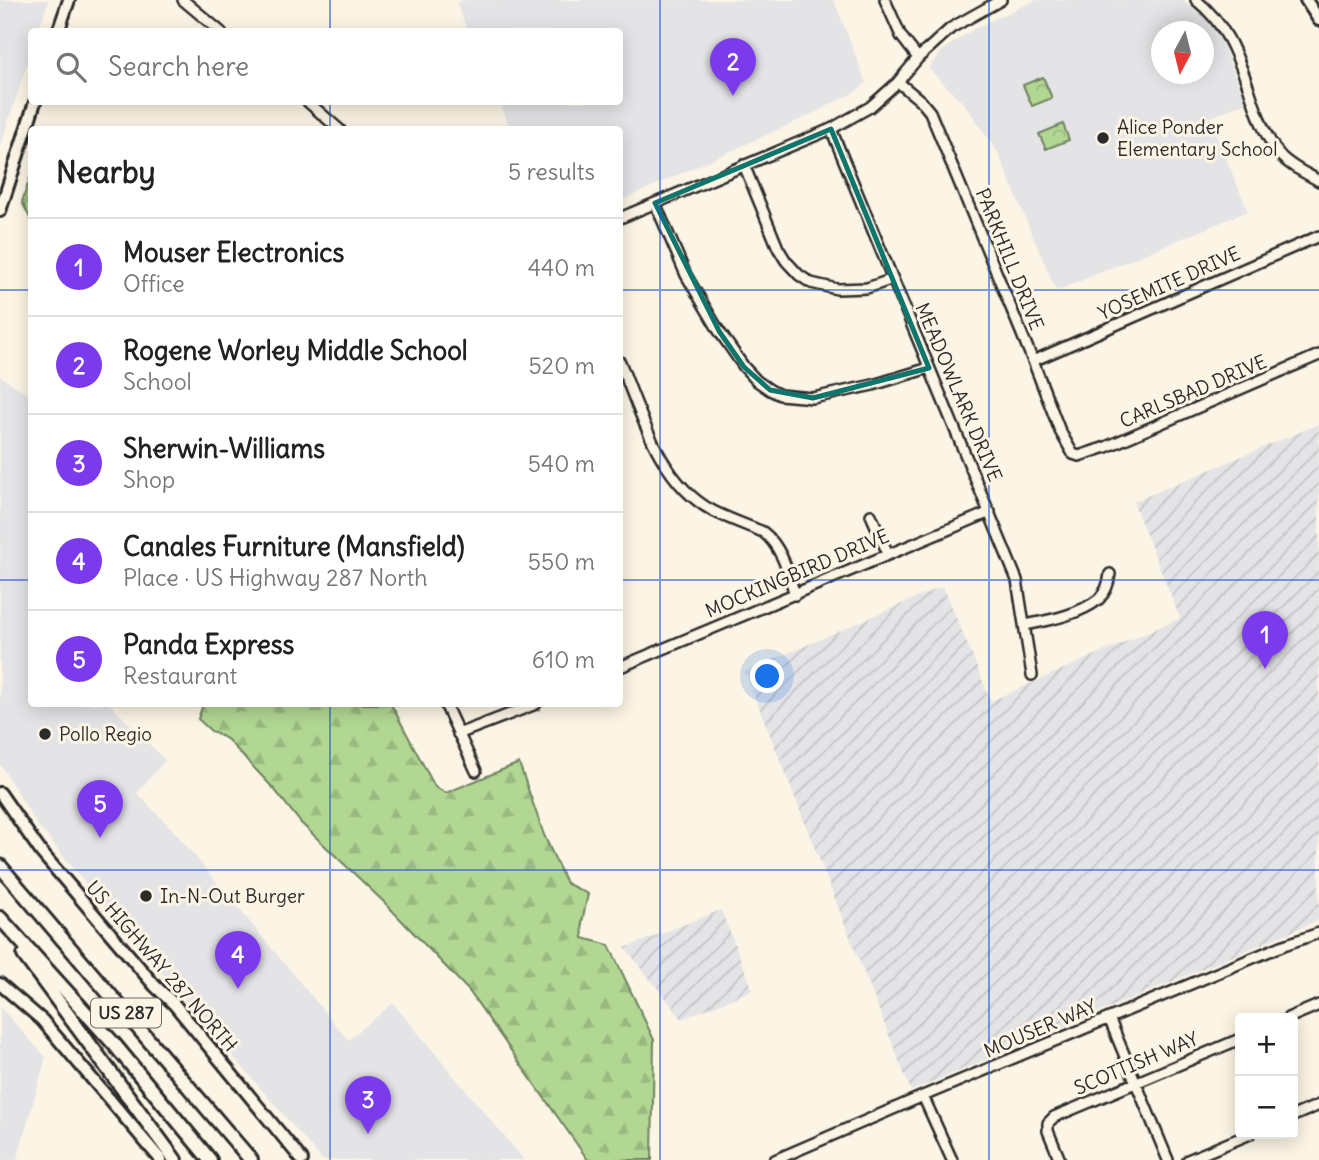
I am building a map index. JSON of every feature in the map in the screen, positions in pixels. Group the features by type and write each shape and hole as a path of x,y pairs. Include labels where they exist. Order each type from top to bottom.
{"highway":[{"name":"US 287","path":"0,866 251,1160"},
{"name":"US 287","path":"3,921 114,1044 210,1160"},
{"path":"3,921 24,956 175,1160"}],"main road":[{"path":"59,28 69,0"},
{"path":"1306,0 1319,20"},
{"path":"0,211 34,105"},
{"name":"US HIGHWAY 287 NORTH","path":"0,793 41,852 155,986 174,1004 302,1160"},
{"path":"0,984 42,1020 161,1160"}],"street":[{"path":"183,0 216,28"},
{"path":"886,0 901,36 918,58"},
{"path":"623,217 831,129 870,107 951,29 991,2 1002,0"},
{"path":"1196,0 1218,21 1229,38 1269,139 1290,164 1319,181"},
{"name":"PARKHILL DRIVE","path":"898,82 930,112 1060,431 1073,454 1079,456"},
{"path":"311,105 335,126"},
{"name":"MEADOWLARK DRIVE","path":"831,129 1017,580 1032,675"},
{"path":"744,165 778,248 799,275 824,287 845,289 867,288 893,279"},
{"path":"655,203 686,275 719,331 744,367 770,390 780,395 813,398 929,368"},
{"name":"YOSEMITE DRIVE","path":"1033,361 1319,236"},
{"name":"CARLSBAD DRIVE","path":"1079,456 1106,447 1319,355"},
{"path":"624,387 658,454 672,475 692,497 712,510 768,536 782,556 795,595"},
{"name":"MOCKINGBIRD DRIVE","path":"623,666 990,512"},
{"path":"871,514 888,554"},
{"path":"1025,625 1064,616 1090,604 1105,592 1111,574"},
{"path":"446,707 476,771"},
{"path":"458,734 528,707"},
{"name":"MOUSER WAY","path":"775,1160 1109,1018 1319,933"},
{"path":"1298,1014 1319,1005"},
{"path":"1109,1018 1168,1160"},
{"name":"SCOTTISH WAY","path":"1060,1160 1048,1131 1048,1123 1054,1117 1235,1040"},
{"path":"923,1096 952,1160"},
{"path":"1298,1114 1319,1105"},
{"path":"1188,1160 1238,1139"}],"highlighted area":[{"path":"831,129 929,368 813,398 770,390 744,367 719,331 655,203"}],"shaded area":[{"path":"0,0 49,0 39,28 28,28 28,61 0,147"},
{"path":"464,0 834,0 866,83 857,91 804,118 623,200 623,126 510,126 500,105 623,105 623,28 467,28 456,3"},
{"name":"Alice Ponder Elementary School","path":"1036,0 1182,0 1207,21 1151,21 1151,84 1214,84 1214,29 1219,35 1246,102 1209,118 1248,211 1056,291 998,153 965,105 928,68 943,50 975,28"},
{"path":"0,376 28,394 28,707 113,707 165,760 137,793 174,831 348,1040 393,1003 524,1160 322,1160 36,823 0,764"},
{"path":"1319,424 1319,920 911,1091 745,672 943,586 991,701 1180,618 1133,502"},
{"path":"721,910 753,990 682,1019 625,948"},
{"path":"0,1007 46,1057 17,1160 0,1160"}],"green space":[{"path":"1043,77 1052,98 1032,106 1023,85"},
{"path":"1063,124 1069,140 1046,149 1039,134"},
{"path":"28,184 28,214 22,202"},
{"path":"202,707 393,707 435,787 446,793 519,763 544,835 566,883 588,894 582,922 583,938 609,945 654,1040 652,1160 588,1160 469,991 385,903 301,823 274,789 227,739 211,731 198,719"}],"place":[{"name":"Rogene Worley Middle School","path":"733,96"},
{"name":"Alice Ponder Elementary School","path":"1103,138"},
{"name":"Mouser Electronics","path":"1265,669"},
{"name":"Pollo Regio","path":"45,734"},
{"name":"Panda Express","path":"100,838"},
{"name":"In-N-Out Burger","path":"146,896"},
{"name":"Canales Furniture (Mansfield)","path":"238,989"},
{"name":"Sherwin-Williams","path":"368,1134"}]}
